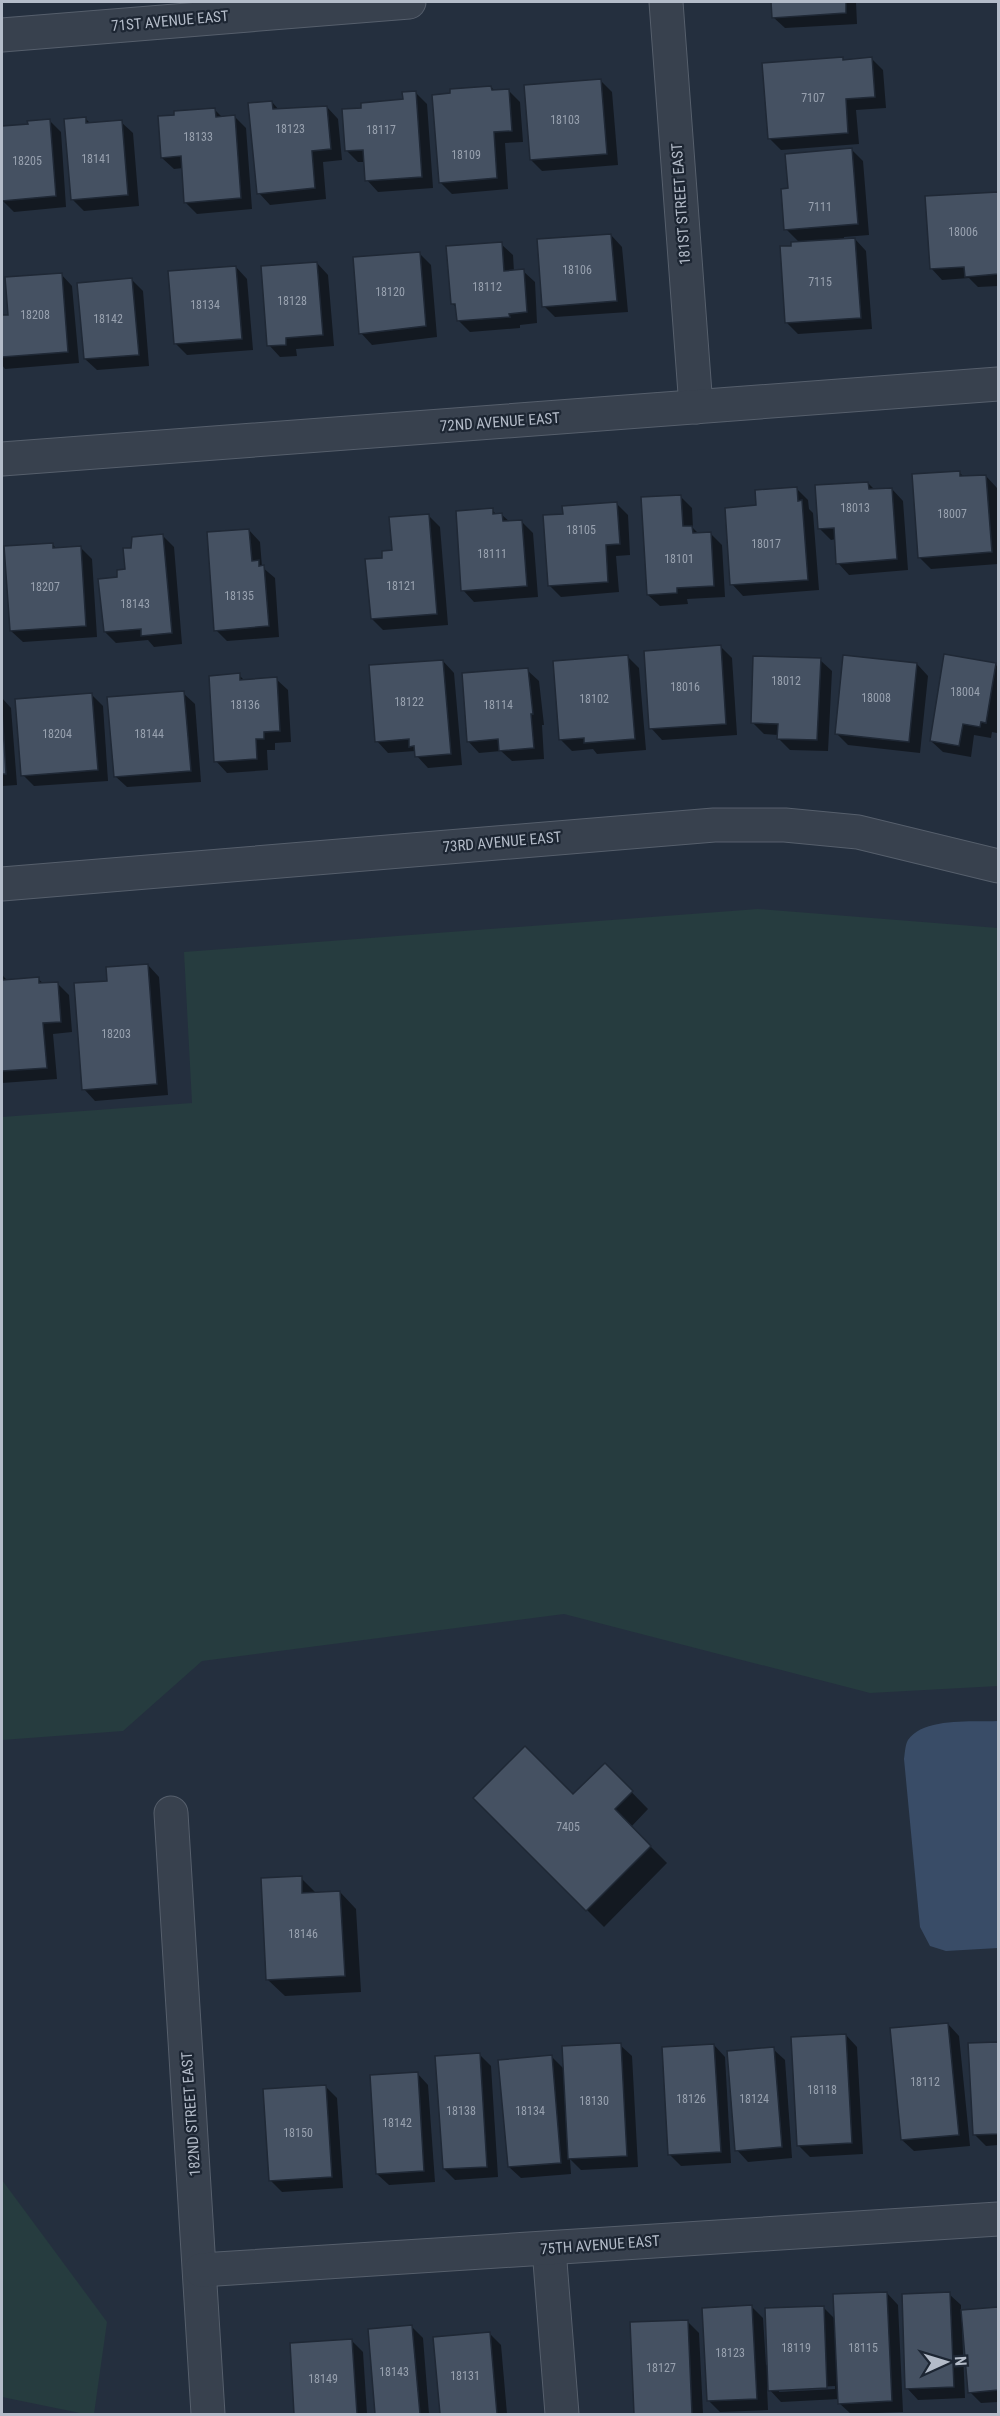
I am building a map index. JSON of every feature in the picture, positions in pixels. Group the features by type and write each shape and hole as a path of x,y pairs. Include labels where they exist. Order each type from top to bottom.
{"street":[{"name":"71ST AVENUE EAST","path":"2,35 409,2"},
{"name":"181ST STREET EAST","path":"666,2 696,407"},
{"name":"72ND AVENUE EAST","path":"2,459 999,384"},
{"name":"73RD AVENUE EAST","path":"2,884 714,825 785,825 858,832 999,866"},
{"name":"182ND STREET EAST","path":"171,1813 201,2270 208,2415"},
{"name":"75TH AVENUE EAST","path":"201,2270 999,2219"},
{"path":"549,2249 562,2415"}],"green space":[{"path":"758,909 998,928 998,1686 870,1693 564,1614 202,1661 123,1731 2,1740 2,1117 192,1103 184,952"},
{"path":"2,2180 107,2322 94,2414 2,2397"}],"water":[{"path":"998,1721 998,1948 946,1951 930,1946 920,1927 904,1759 906,1747 908,1740 925,1727 950,1722"}],"building":[{"path":"771,2 846,2 846,13 772,18"},
{"path":"843,57 843,60 872,57 875,97 846,99 848,133 768,139 762,63"},
{"path":"601,79 607,154 530,160 524,85"},
{"path":"491,86 492,90 509,89 512,131 494,132 497,178 439,183 432,95 450,93 450,89"},
{"path":"416,91 422,177 365,181 363,150 345,151 342,109 361,108 361,103 403,99 402,92"},
{"path":"272,101 273,109 327,106 331,149 312,151 315,188 257,194 248,103"},
{"path":"215,108 216,117 235,115 241,198 184,203 181,156 161,158 158,116 174,115 174,111"},
{"path":"86,117 86,123 122,120 128,195 71,200 64,119"},
{"path":"50,119 56,196 2,201 2,126"},
{"path":"852,148 858,224 784,230 781,189 788,188 785,154"},
{"path":"998,192 998,274 965,277 964,267 930,269 925,196"},
{"path":"611,234 617,301 542,307 537,239"},
{"path":"855,238 861,318 785,323 780,246 791,246 791,242"},
{"path":"502,242 504,271 524,269 527,312 509,314 510,317 457,321 455,304 451,304 446,246"},
{"path":"420,252 426,326 359,334 353,257"},
{"path":"317,262 323,335 286,338 286,345 267,346 261,266"},
{"path":"236,266 242,339 174,344 168,271"},
{"path":"62,273 68,352 2,357 2,315 8,315 5,277"},
{"path":"132,278 139,355 84,359 77,283"},
{"path":"960,471 960,476 986,475 992,552 918,558 912,474"},
{"path":"868,482 869,489 892,488 897,559 836,564 834,528 818,529 815,485"},
{"path":"797,487 798,501 802,500 808,580 730,585 725,508 756,505 755,490"},
{"path":"681,495 683,526 692,526 693,533 711,532 714,586 677,588 677,593 647,595 641,497"},
{"path":"617,502 620,544 606,545 608,582 548,586 543,515 563,514 562,506"},
{"path":"493,508 493,514 502,513 503,521 522,520 527,586 461,591 456,511"},
{"path":"429,514 437,614 371,619 365,559 382,558 382,551 392,550 389,517"},
{"path":"249,529 252,561 259,560 259,566 264,565 269,626 214,631 207,532"},
{"path":"163,534 172,633 141,636 141,629 104,632 98,579 117,577 117,570 125,569 123,548 131,548 132,537"},
{"path":"53,543 53,548 81,546 86,626 10,631 4,546"},
{"path":"721,645 726,724 649,729 644,651"},
{"path":"944,654 996,663 986,723 981,722 980,727 963,724 959,746 930,741"},
{"path":"628,655 635,739 584,743 584,738 559,740 553,661"},
{"path":"843,655 917,663 909,742 835,734"},
{"path":"753,656 821,658 817,740 777,739 778,724 751,723"},
{"path":"443,660 451,754 415,757 414,746 409,747 409,739 375,742 369,665"},
{"path":"528,668 534,748 499,751 498,739 467,742 462,673"},
{"path":"240,673 240,680 277,677 280,731 264,732 264,739 256,739 257,759 214,762 209,676"},
{"path":"184,691 191,771 114,777 107,697"},
{"path":"92,693 98,770 21,776 15,699"},
{"path":"2,711 6,774 2,774"},
{"path":"148,964 157,1084 82,1090 74,983 107,981 106,967"},
{"path":"2,973 3,980 39,977 39,983 58,982 61,1022 43,1023 47,1068 2,1071"},
{"path":"525,1746 573,1794 605,1763 633,1791 615,1809 651,1846 586,1911 473,1798"},
{"path":"302,1876 302,1893 340,1891 345,1976 266,1980 261,1878"},
{"path":"948,2023 959,2135 901,2140 890,2028"},
{"path":"846,2034 852,2143 797,2146 791,2037"},
{"path":"998,2042 998,2134 973,2135 968,2043"},
{"path":"621,2043 627,2156 568,2159 562,2046"},
{"path":"714,2044 721,2152 668,2155 662,2047"},
{"path":"774,2047 782,2147 735,2151 727,2051"},
{"path":"480,2053 487,2167 443,2169 435,2056"},
{"path":"552,2055 561,2163 508,2167 498,2060"},
{"path":"418,2072 424,2171 376,2174 370,2075"},
{"path":"326,2085 332,2177 269,2181 263,2089"},
{"path":"887,2292 892,2401 838,2404 833,2294"},
{"path":"950,2292 954,2387 905,2389 902,2294"},
{"path":"752,2305 757,2399 707,2401 702,2308"},
{"path":"824,2306 827,2388 768,2391 765,2308"},
{"path":"998,2307 998,2390 968,2393 961,2310"},
{"path":"688,2320 692,2414 634,2414 630,2322"},
{"path":"412,2325 420,2414 375,2414 368,2329"},
{"path":"490,2332 497,2414 440,2414 433,2337"},
{"path":"352,2339 357,2414 294,2414 290,2343"}]}
